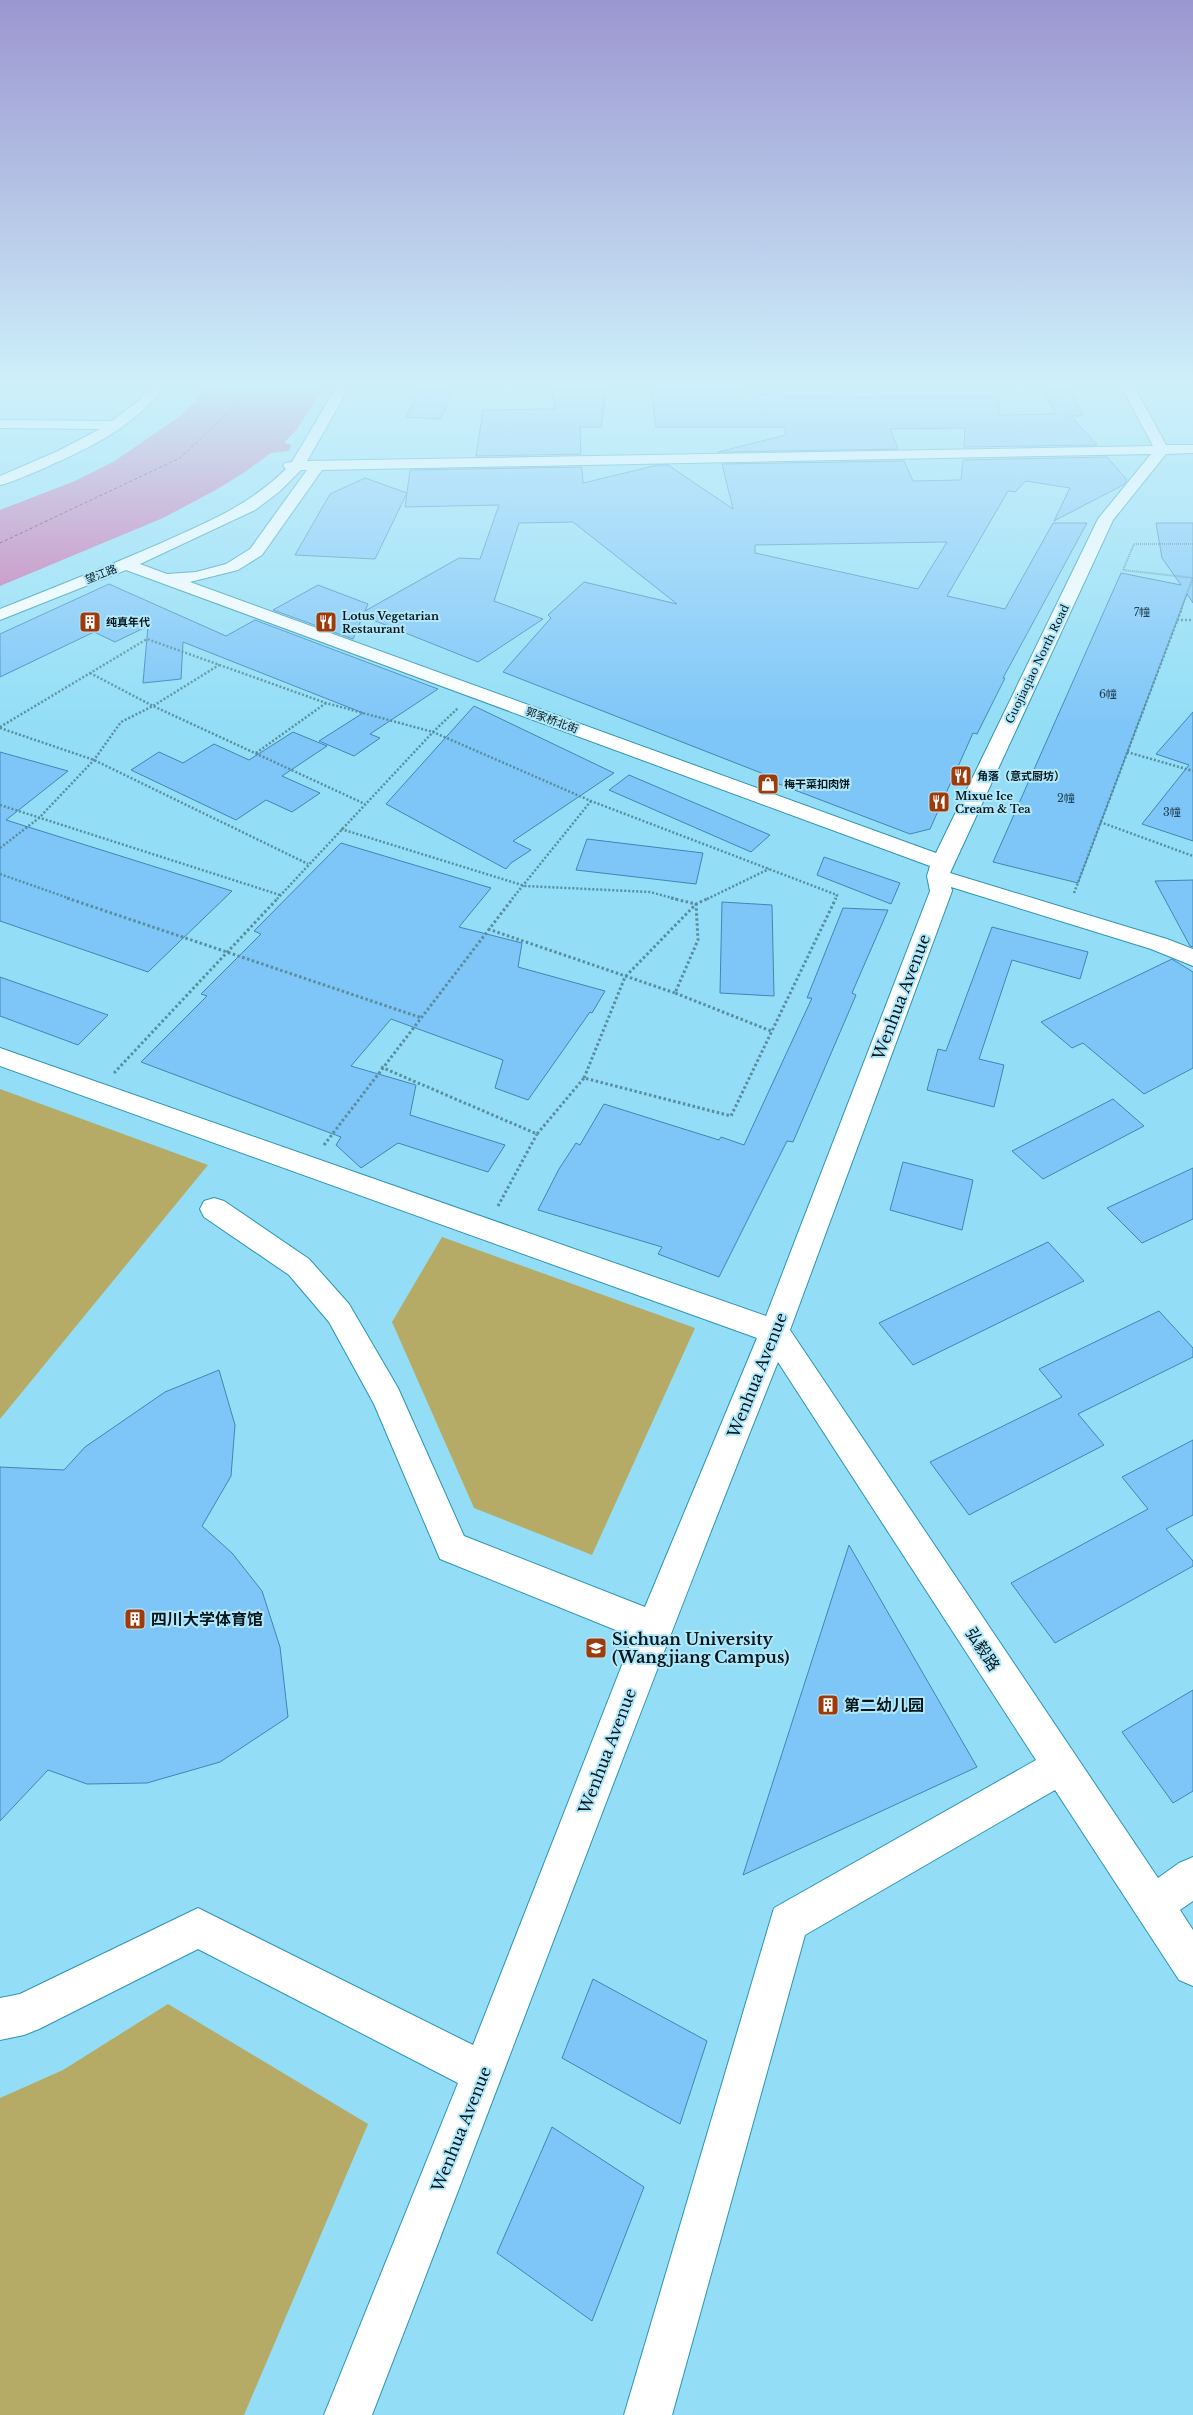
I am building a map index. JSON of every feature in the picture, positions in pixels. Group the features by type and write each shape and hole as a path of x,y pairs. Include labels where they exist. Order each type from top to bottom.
{"street":[{"name":"望江路","path":"0,616 221,522 262,499"},
{"path":"162,577 197,577 232,567 256,552 294,499"},
{"name":"Guojiaqiao North Road","path":"941,877 1106,519 1122,499"},
{"name":"郭家桥北街","path":"126,564 941,877 1159,944 1193,958"},
{"name":"Wenhua Avenue","path":"348,2415 483,2073 654,1628 774,1332 941,877"},
{"path":"0,1057 774,1332"},
{"path":"214,1209 299,1267 340,1313 387,1398 452,1548 654,1628"},
{"name":"弘毅路","path":"774,1332 1193,1966"},
{"path":"648,2415 788,1922 1060,1767"},
{"path":"1152,1906 1193,1877"},
{"path":"0,2019 24,2014 198,1928 483,2073"}],"path":[{"path":"1074,893 1193,578 1123,570 1134,544 1193,544"},
{"path":"1177,620 1193,620"},
{"path":"0,728 147,639 326,702 433,732 591,801 837,895 731,1116 584,1078"},
{"path":"0,848 39,818 94,760 121,722 153,706 219,665"},
{"path":"90,674 153,706 364,804"},
{"path":"256,753 326,702"},
{"path":"112,1075 364,804 433,732 461,706"},
{"path":"0,728 94,760 308,864"},
{"path":"1127,752 1193,771"},
{"path":"320,1150 381,1067 422,1018 488,929 525,886 591,801"},
{"path":"0,805 280,895"},
{"path":"1100,822 1193,856"},
{"path":"342,829 525,886 650,892 696,904"},
{"path":"497,1209 538,1134 584,1078 625,977 696,904 769,869"},
{"path":"0,874 226,953 422,1018"},
{"path":"676,993 698,940 696,904"},
{"path":"488,929 676,993 771,1031"},
{"path":"381,1067 538,1134"}],"shaded area":[{"path":"29,499 199,499 163,518 0,586 0,510"},
{"path":"0,1089 208,1165 0,1419"},
{"path":"442,1237 695,1328 592,1555 474,1508 392,1322"},
{"path":"168,2004 368,2124 244,2415 0,2415 0,2098 63,2070"}],"building":[{"path":"327,499 404,499 375,559 295,555"},
{"path":"406,499 718,499 733,509 730,499 1004,499 947,596 1005,609 1053,523 1087,523 1003,678 1005,678 977,734 973,733 930,829 910,834 771,781 774,778 503,672 551,618 548,615 584,582 677,604 573,522 519,523 494,601 543,619 478,662 363,616 353,639 273,610 318,585 368,604 365,611 459,558 480,559 499,505 405,507","holes":["947,542 918,589 755,553 755,545"]},
{"path":"1065,499 1097,499 1054,521"},
{"path":"1156,523 1193,523 1193,603 1187,594 1078,883 993,862 1121,573 1181,585 1162,558"},
{"path":"109,584 226,636 255,620 438,689 370,734 380,738 354,756 319,741 363,713 183,642 181,679 143,683 148,626 115,642 94,632 0,677 0,634"},
{"path":"474,706 614,773 513,841 531,850 511,863 506,869 386,804"},
{"path":"1193,712 1193,841 1142,824 1189,765 1156,754"},
{"path":"293,732 327,746 282,776 320,793 292,812 266,800 236,820 131,770 159,752 183,763 214,744 249,760"},
{"path":"0,752 68,771 6,820 232,891 148,972 0,921"},
{"path":"629,775 770,835 751,852 609,790"},
{"path":"587,839 703,853 696,884 576,870"},
{"path":"341,843 491,888 459,927 522,943 518,967 605,991 592,1013 590,1012 528,1100 495,1088 503,1060 391,1019 351,1066 416,1085 410,1115 505,1145 488,1172 398,1143 361,1168 336,1145 341,1137 141,1062 207,996 201,994 261,934 254,931"},
{"path":"824,857 900,883 891,904 817,875"},
{"path":"1193,880 1193,947 1190,946 1155,881"},
{"path":"722,902 772,905 774,996 720,993"},
{"path":"843,908 888,910 852,993 856,995 793,1142 787,1141 719,1277 658,1254 662,1247 538,1210 559,1169 576,1143 580,1145 604,1104 719,1140 721,1137 744,1145 812,998 807,998"},
{"path":"992,927 1088,952 1080,979 1012,960 979,1059 1004,1065 994,1107 927,1090 938,1049 946,1051"},
{"path":"1172,959 1193,972 1193,1068 1144,1094 1083,1043 1072,1048 1041,1022"},
{"path":"0,977 108,1015 78,1045 0,1016"},
{"path":"1113,1099 1144,1126 1043,1179 1012,1151"},
{"path":"903,1162 973,1180 962,1230 890,1210"},
{"path":"1193,1168 1193,1219 1142,1243 1107,1208"},
{"path":"1048,1242 1084,1281 913,1365 879,1323"},
{"path":"1159,1311 1193,1348 1193,1357 1078,1414 1104,1445 969,1515 930,1462 1062,1397 1039,1369"},
{"name":"四川大学体育馆","path":"219,1370 235,1425 231,1476 202,1526 232,1553 262,1591 280,1647 288,1717 220,1762 147,1783 87,1784 48,1770 0,1821 0,1467 64,1470 85,1447 165,1392"},
{"path":"1193,1440 1193,1515 1166,1529 1193,1561 1193,1566 1055,1643 1011,1583 1148,1509 1122,1477"},
{"name":"第二幼儿园","path":"849,1545 977,1767 743,1875"},
{"path":"1193,1690 1193,1791 1173,1803 1122,1732"},
{"path":"593,1979 707,2041 680,2124 562,2058"},
{"path":"552,2127 644,2187 592,2321 497,2253"}],"ferry route":[{"path":"0,543 94,499"}],"place":[{"name":"纯真年代","path":"90,622"},
{"name":"Lotus Vegetarian Restaurant","path":"326,622"},
{"name":"角落（意式厨坊）","path":"961,776"},
{"name":"梅干菜扣肉饼","path":"768,784"},
{"name":"Mixue Ice Cream & Tea","path":"939,802"},
{"name":"四川大学体育馆","path":"135,1619"},
{"name":"Sichuan University (Wangjiang Campus)","path":"596,1648"},
{"name":"第二幼儿园","path":"828,1705"}]}
